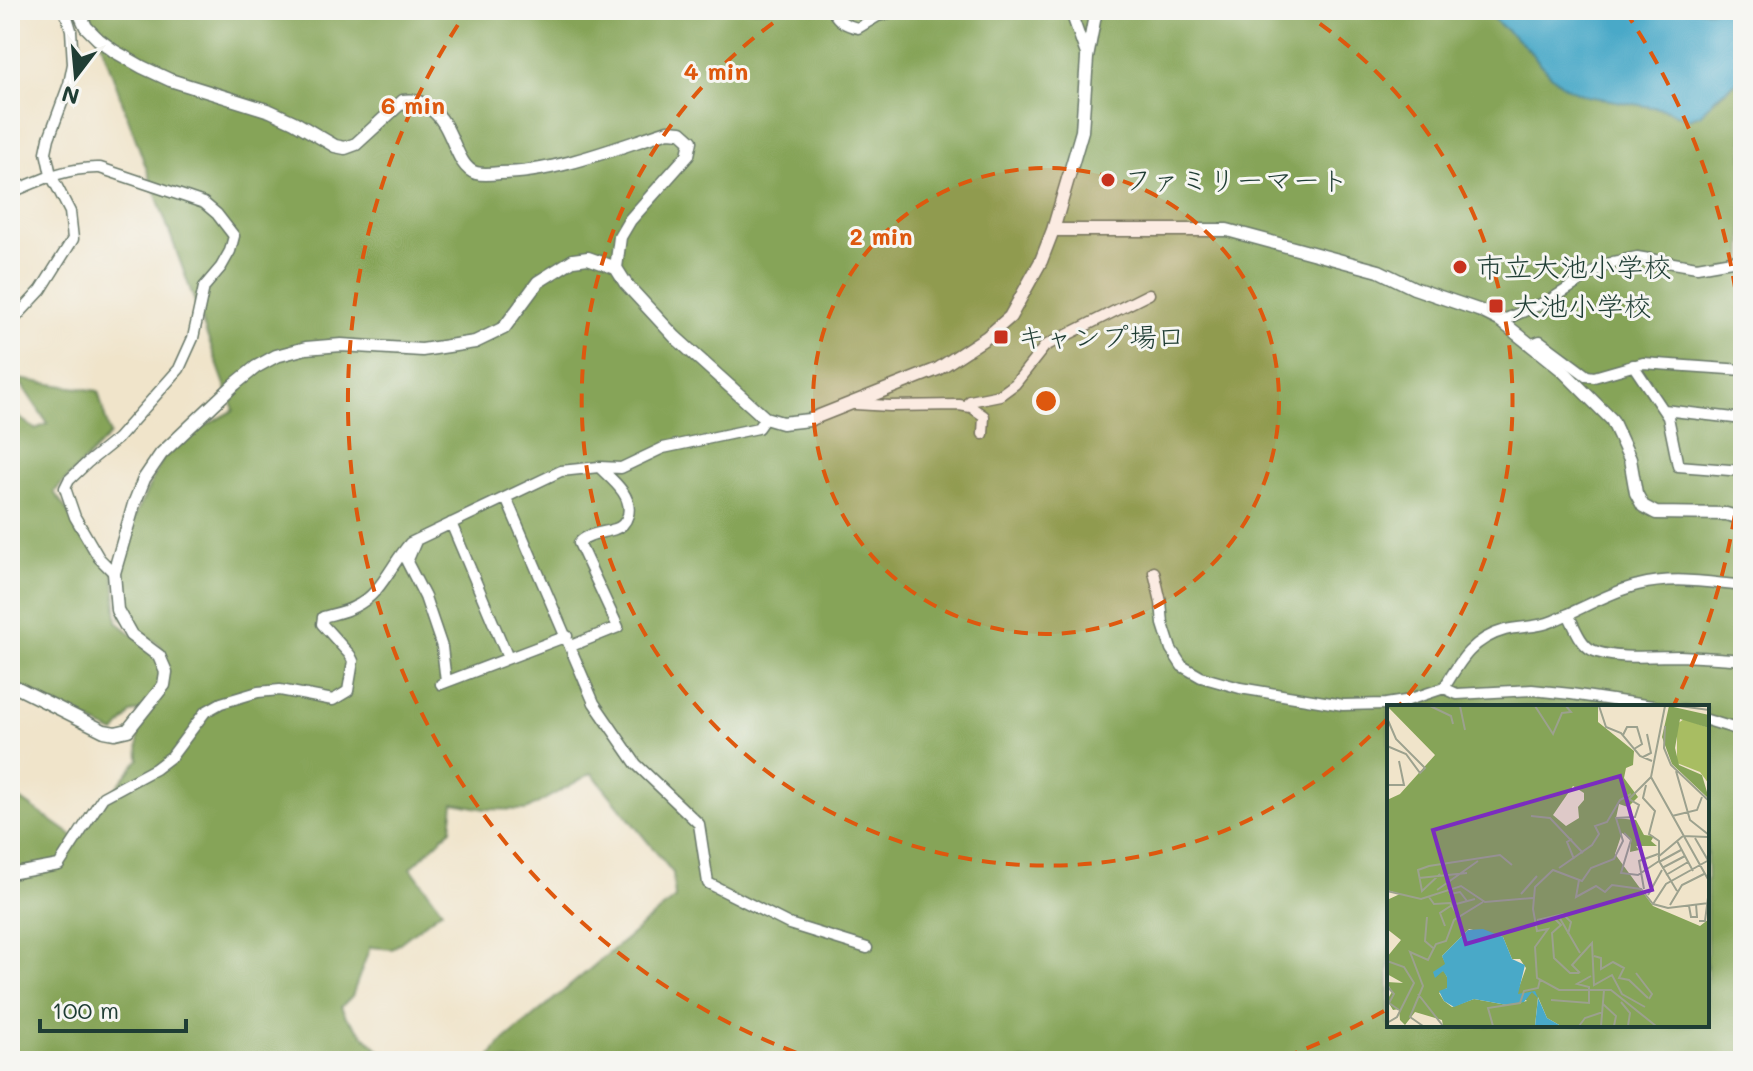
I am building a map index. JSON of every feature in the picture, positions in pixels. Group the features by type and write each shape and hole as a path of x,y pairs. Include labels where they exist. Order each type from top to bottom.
{"street":[{"path":"10,319 15,318 41,290 73,239 70,212 51,175 46,152 73,64 71,30 65,10"},
{"path":"78,10 86,27 98,39 142,67 170,80 270,111 335,146 345,148 356,144 403,101 412,100 422,102 440,115 462,162 468,170 478,174 541,170 668,131 681,132 691,141 688,155 630,220 620,237 616,268"},
{"path":"832,10 845,25 858,28 876,13 901,10"},
{"path":"1070,10 1087,58"},
{"path":"10,684 104,731 115,733 128,730 164,685 166,672 159,656 131,635 117,610 114,573 134,504 144,479 161,454 235,384 276,356 306,348 341,345 422,350 475,342 504,328 538,282 573,260 588,258 616,268 626,284 675,337 765,418 782,423 809,420 938,369 987,337 1010,317 1041,261 1082,131 1087,58 1096,10"},
{"path":"10,193 51,175 100,168 204,203 234,236 221,267 204,287 193,338 179,369 117,439 87,463 65,488 75,517 99,558 114,573"},
{"path":"1053,230 1227,230 1379,271 1414,288 1481,311 1501,321 1562,370 1612,420 1630,459 1636,493 1643,506 1656,513 1726,514 1743,519"},
{"path":"1501,321 1550,300 1613,262 1637,257 1697,267 1743,259"},
{"path":"971,407 970,401 1000,395 1015,384 1045,346 1149,294"},
{"path":"1530,345 1540,341 1587,376 1594,377 1643,363 1743,370"},
{"path":"1633,365 1668,417 1678,466 1743,471"},
{"path":"854,404 971,407 984,416 983,434"},
{"path":"1664,410 1743,419"},
{"path":"10,874 59,865 103,797 155,769 172,756 205,712 221,703 258,692 280,690 333,700 348,691 353,661 326,630 322,624 323,617 353,609 363,602 382,585 410,543 561,471 621,468 663,448 758,428 765,418"},
{"path":"417,540 407,562 425,597 442,647 443,683 508,658 618,627 579,543 584,538 620,528 627,519 629,505 623,491 599,467"},
{"path":"506,498 594,703 636,764 699,824 708,883 789,924 867,948"},
{"path":"451,523 508,658"},
{"path":"1154,572 1163,624 1171,649 1182,666 1201,677 1240,688 1343,705 1405,701 1444,688 1470,648 1477,643 1504,630 1550,623 1637,585 1669,580 1743,586"},
{"path":"1568,614 1579,637 1589,649 1607,654 1743,660"},
{"path":"1444,688 1457,694 1532,690 1645,705"},
{"path":"1709,721 1743,731"}],"green space":[{"path":"89,10 1483,10 1525,46 1550,74 1565,86 1587,96 1664,109 1688,119 1743,77 1743,1061 488,1061 499,1045 675,898 673,873 592,773 526,810 485,809 454,803 451,829 411,868 442,910 392,949 370,947 352,996 341,1007 346,1017 390,1061 10,1061 10,792 76,838 139,759 137,721 145,710 131,713 115,733 10,685 10,411 35,429 48,424 18,379 98,391 110,435 54,492 114,573 117,622 159,656 168,676 161,646 121,618 123,541 168,447 234,410"}],"water":[{"path":"1483,10 1743,10 1743,77 1716,97 1700,115 1688,119 1664,109 1587,96 1565,87 1525,46"}],"place":[{"name":"ファミリーマート","path":"1108,180"},
{"name":"市立大池小学校","path":"1460,267"},
{"name":"大池小学校","path":"1496,306"},
{"name":"キャンプ場口","path":"1001,337"}]}
